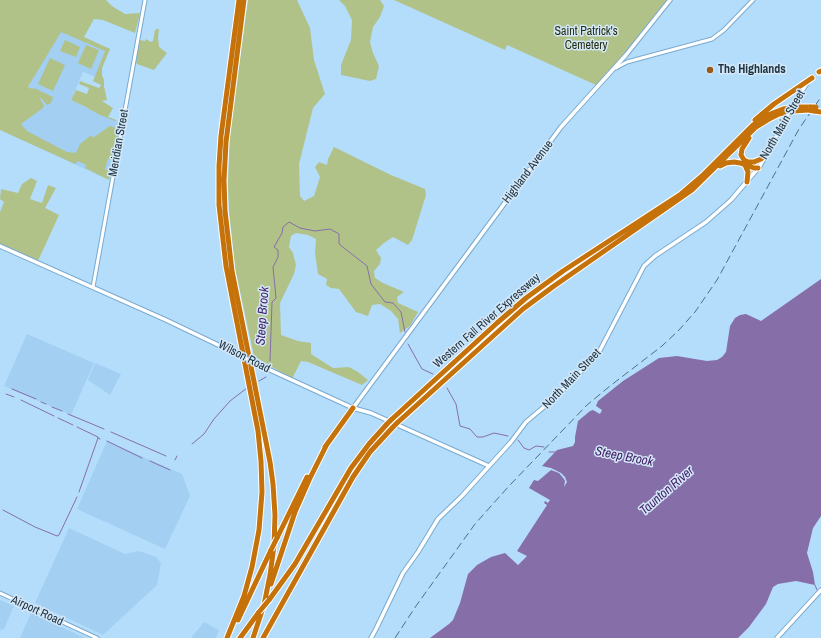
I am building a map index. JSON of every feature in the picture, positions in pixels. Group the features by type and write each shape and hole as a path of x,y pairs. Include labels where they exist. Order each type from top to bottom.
{"highway":[{"path":"228,638 244,596 252,567 259,530 262,492 257,423 226,266 219,205 221,136 238,0"},
{"path":"244,0 226,142 224,196 230,256 269,454 273,484 275,515 273,553 269,582 254,638"},
{"path":"737,140 748,126 765,111 812,78"},
{"name":"Western Fall River Expressway","path":"240,638 261,612 295,564 353,465 366,447 389,422 503,318 526,298 563,271 681,194 700,178 750,128 765,117 783,109 798,107 815,108 821,112"},
{"name":"Western Fall River Expressway","path":"263,638 351,480 373,449 395,425 529,304 682,197 706,178 750,132 769,119 791,111 815,108"},
{"path":"747,182 748,171 742,156 743,146 751,135 769,119"},
{"path":"706,178 726,163 745,163 757,161 767,154"},
{"path":"745,163 758,168"},
{"path":"228,638 309,473 327,444 353,408"},
{"path":"261,612 295,512 327,444"}],"main road":[{"path":"614,69 670,0"},
{"name":"Highland Avenue","path":"353,408 560,128 614,69"},
{"name":"North Main Street","path":"371,638 403,573 418,552 434,524 443,513 462,497 488,466 511,442 526,422 557,396 598,354 641,271 647,263 715,215 747,182 767,154 797,99 812,78 820,71"},
{"name":"Wilson Road","path":"0,246 197,334 257,364 353,408 371,413 488,466"},
{"path":"777,638 821,590"}],"street":[{"name":"Meridian Street","path":"93,287 145,0"},
{"name":"Highland Avenue","path":"614,69 627,62 712,39 724,30 753,0"},
{"name":"Airport Road","path":"0,593 97,638"}],"shaded area":[{"path":"62,28 110,49 98,78 83,72 71,100 120,122 109,180 7,133 31,82"},
{"path":"27,334 94,363 71,415 4,386"},
{"path":"95,363 121,374 110,395 88,380"},
{"path":"107,441 182,474 190,496 165,549 77,509"},
{"path":"69,528 125,554 139,551 156,557 161,563 157,585 103,635 35,603"},
{"path":"0,600 14,606 4,629 0,630"},
{"path":"31,613 85,638 20,638"},
{"path":"204,622 219,630 216,638 191,638"}],"green space":[{"path":"0,0 106,0 112,6 125,14 140,13 135,33 103,20 94,19 84,37 110,49 102,68 107,100 102,101 113,108 108,117 116,120 115,121 71,100 76,90 87,94 89,88 79,84 80,81 99,88 101,85 93,81 105,51 61,32 28,87 32,89 34,88 53,97 51,103 47,105 41,98 40,99 44,105 43,108 21,124 27,131 67,152 76,153 80,144 90,136 94,137 110,126 114,127 118,132 113,160 108,159 105,169 110,172 109,180 85,168 86,165 78,161 75,164 0,130"},
{"path":"248,0 297,0 310,28 314,60 325,94 313,108 299,164 300,196 304,201 314,196 320,177 315,167 319,162 327,165 328,159 334,147 391,175 425,189 426,195 412,240 408,245 393,237 376,250 381,258 380,264 374,271 375,278 404,292 397,297 398,303 418,312 410,326 400,333 398,319 391,311 380,304 372,305 368,316 356,312 339,289 331,288 326,285 327,279 318,274 315,253 316,239 308,235 296,233 291,236 289,247 293,253 296,265 294,274 280,303 281,335 298,341 311,343 311,354 333,368 349,367 358,372 368,380 362,385 308,362 301,361 292,379 254,356 235,268 228,184 230,132"},
{"path":"339,0 380,0 384,6 380,17 373,27 370,42 379,66 376,79 370,81 341,75 341,65 351,40 352,20 345,6"},
{"name":"Saint Patrick's Cemetery","path":"394,0 667,0 621,58 596,85 507,45 505,50"},
{"path":"159,29 159,47 167,53 154,70 137,64 136,62 140,40 145,41 146,39 151,42 153,41 155,30"},
{"path":"65,40 80,47 76,57 60,51"},
{"path":"86,45 99,50 91,69 78,63"},
{"path":"50,58 65,65 53,91 38,84"},
{"path":"31,178 37,181 30,199 42,203 48,185 56,188 45,208 59,215 38,261 0,245 0,212 4,202 0,199 1,189 18,193 22,184"}],"water":[{"name":"Taunton River","path":"821,279 821,516 813,528 807,553 813,572 815,585 796,581 778,584 773,587 766,604 749,627 738,638 430,638 453,620 460,603 468,574 477,565 491,557 505,553 518,565 527,556 517,551 547,505 544,503 545,501 548,503 550,500 529,488 534,480 538,481 551,470 559,473 564,479 564,487 567,482 561,473 551,468 542,466 557,450 573,446 578,421 593,410 600,414 602,410 596,406 598,401 623,381 659,358 677,356 707,361 717,360 726,352 730,326 735,318 746,314 761,321"}],"waterway":[{"name":"Steep Brook","path":"270,361 272,302 276,298 273,267 278,257 278,250 274,247 282,233 283,227 289,222 300,228 315,231 330,229 339,234 339,244 367,266 371,284 385,302 393,303 401,312 405,332"},
{"name":"Steep Brook","path":"408,344 422,369 433,374"},
{"name":"Steep Brook","path":"259,381 266,377"},
{"name":"Steep Brook","path":"192,444 204,434 214,419 230,401 247,388"},
{"name":"Steep Brook","path":"447,388 456,404 460,426 470,429 477,437 483,437 494,433 508,436"},
{"path":"12,389 36,399"},
{"path":"6,394 14,397"},
{"path":"21,400 54,416"},
{"path":"41,402 46,404"},
{"path":"52,407 62,411"},
{"path":"68,414 104,429"},
{"path":"58,418 73,425"},
{"path":"77,427 98,438"},
{"path":"111,432 166,456"},
{"name":"Steep Brook","path":"79,492 98,438 100,439"},
{"name":"Steep Brook","path":"518,440 524,448 529,450 536,446 544,447"},
{"name":"Steep Brook","path":"107,441 142,458"},
{"name":"Steep Brook","path":"549,452 555,452"},
{"name":"Steep Brook","path":"175,460 177,456"},
{"name":"Steep Brook","path":"150,461 170,470"},
{"name":"Steep Brook","path":"3,510 35,527 57,536 59,535 77,497"},
{"path":"815,585 817,590"}],"railway":[{"path":"395,638 475,524 509,486 587,405 662,346 695,312 717,280 799,129 821,97"}],"place":[{"name":"The Highlands","path":"710,70"}]}
